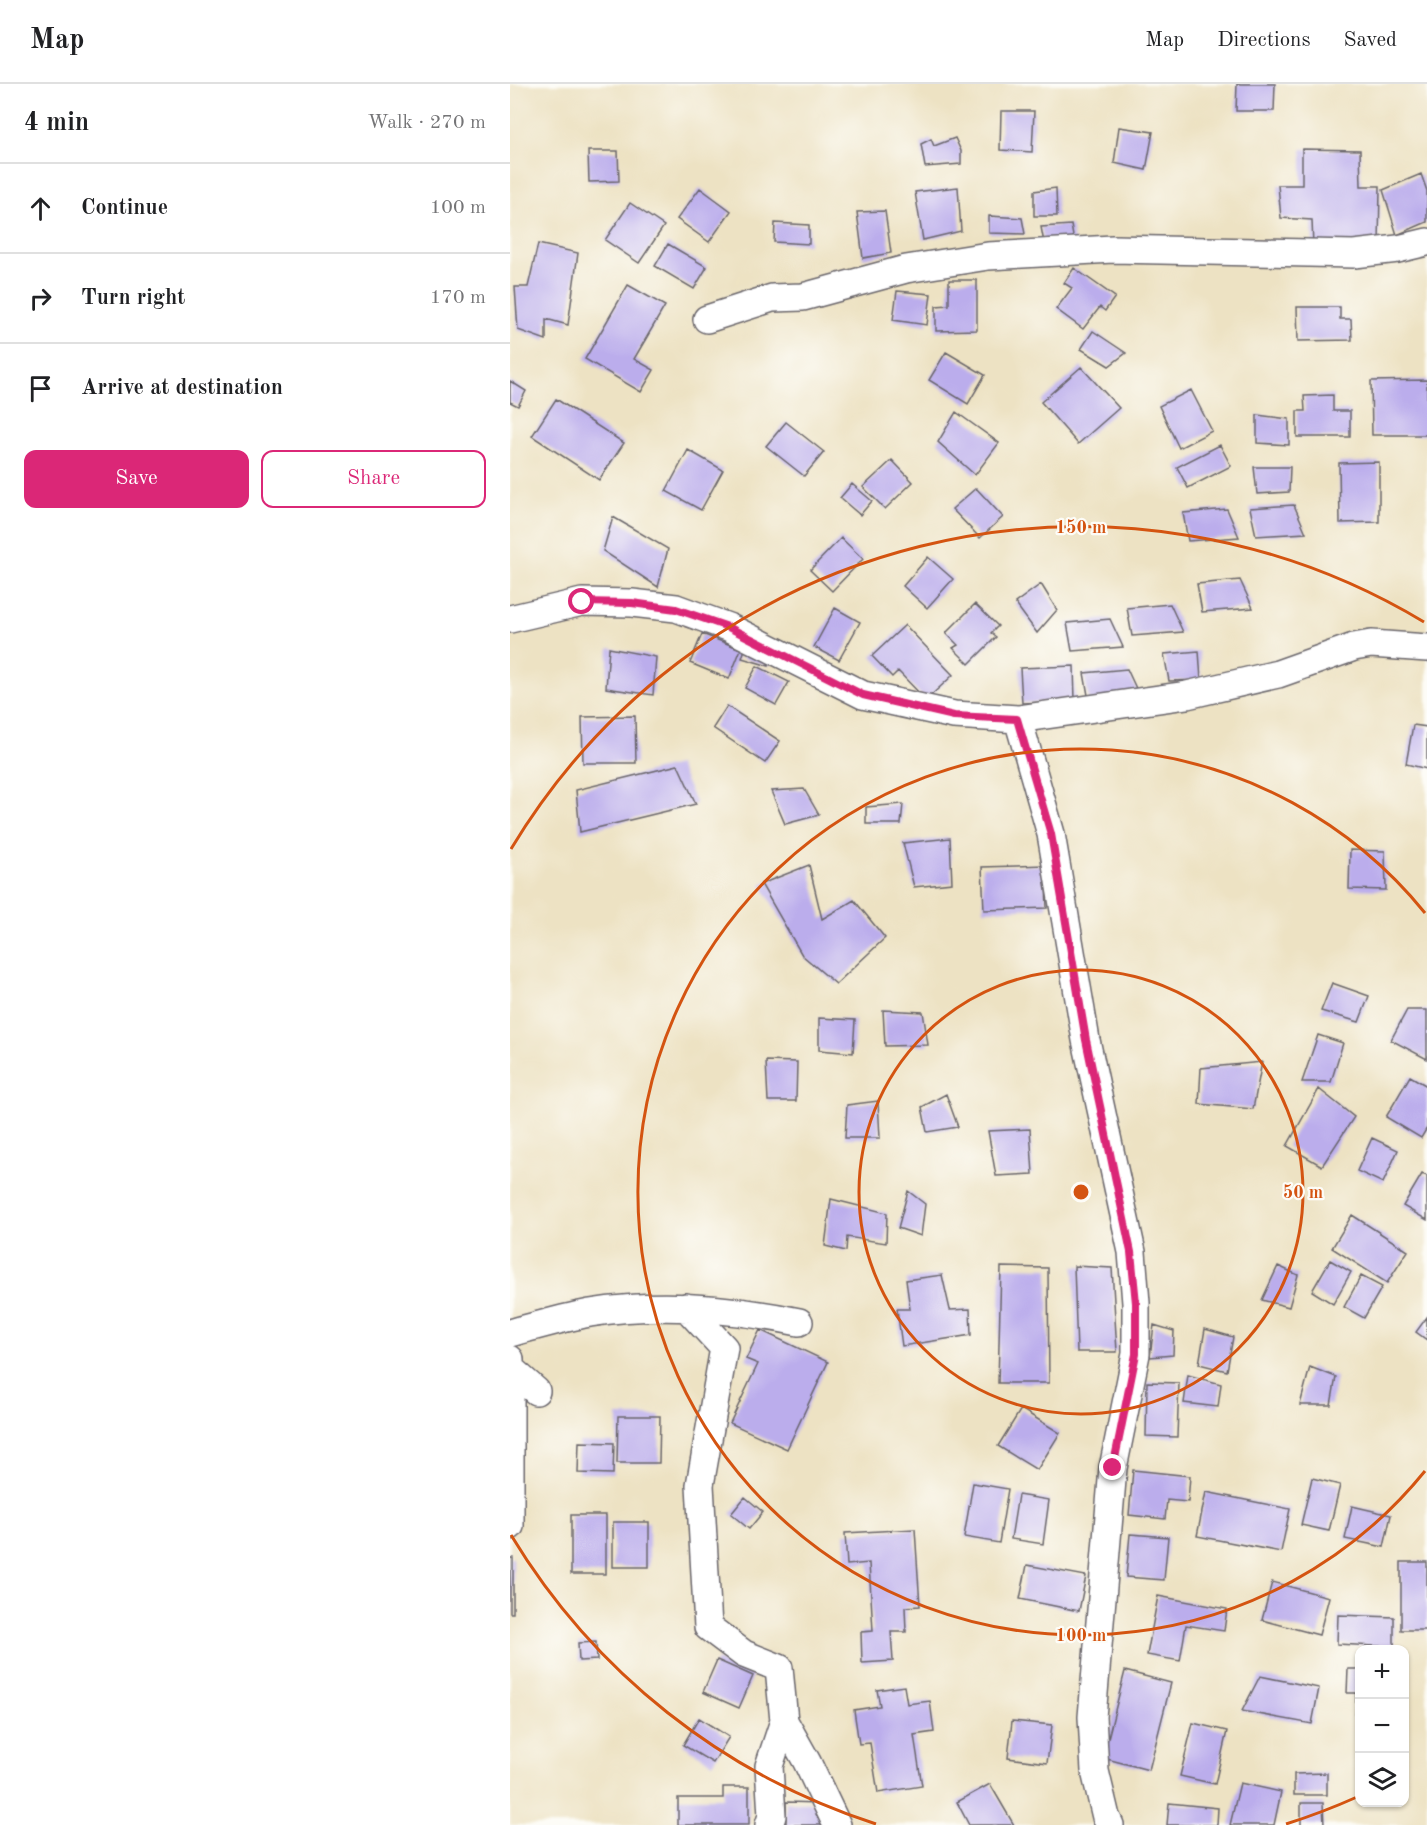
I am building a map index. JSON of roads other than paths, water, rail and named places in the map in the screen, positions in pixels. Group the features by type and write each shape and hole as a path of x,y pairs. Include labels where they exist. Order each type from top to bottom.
{"street":[{"path":"707,319 772,298 803,297 906,268 988,256 1113,249 1354,254 1398,249 1427,242"},
{"path":"510,619 582,602 632,603 676,609 728,627 863,695 954,716 1017,719 1187,695 1278,674 1354,647 1371,644 1427,648"},
{"path":"1017,719 1051,834 1086,1040 1131,1252 1136,1303 1136,1354 1113,1468 1092,1717 1095,1771 1110,1825"},
{"path":"686,1307 724,1348 700,1485 708,1627 744,1654 779,1668 784,1721 769,1766 772,1816 769,1825"},
{"path":"510,1333 590,1313 686,1307 755,1313 800,1322"},
{"path":"511,1365 536,1391"},
{"path":"510,1526 511,1365"},
{"path":"784,1721 807,1762 837,1825"}]}
